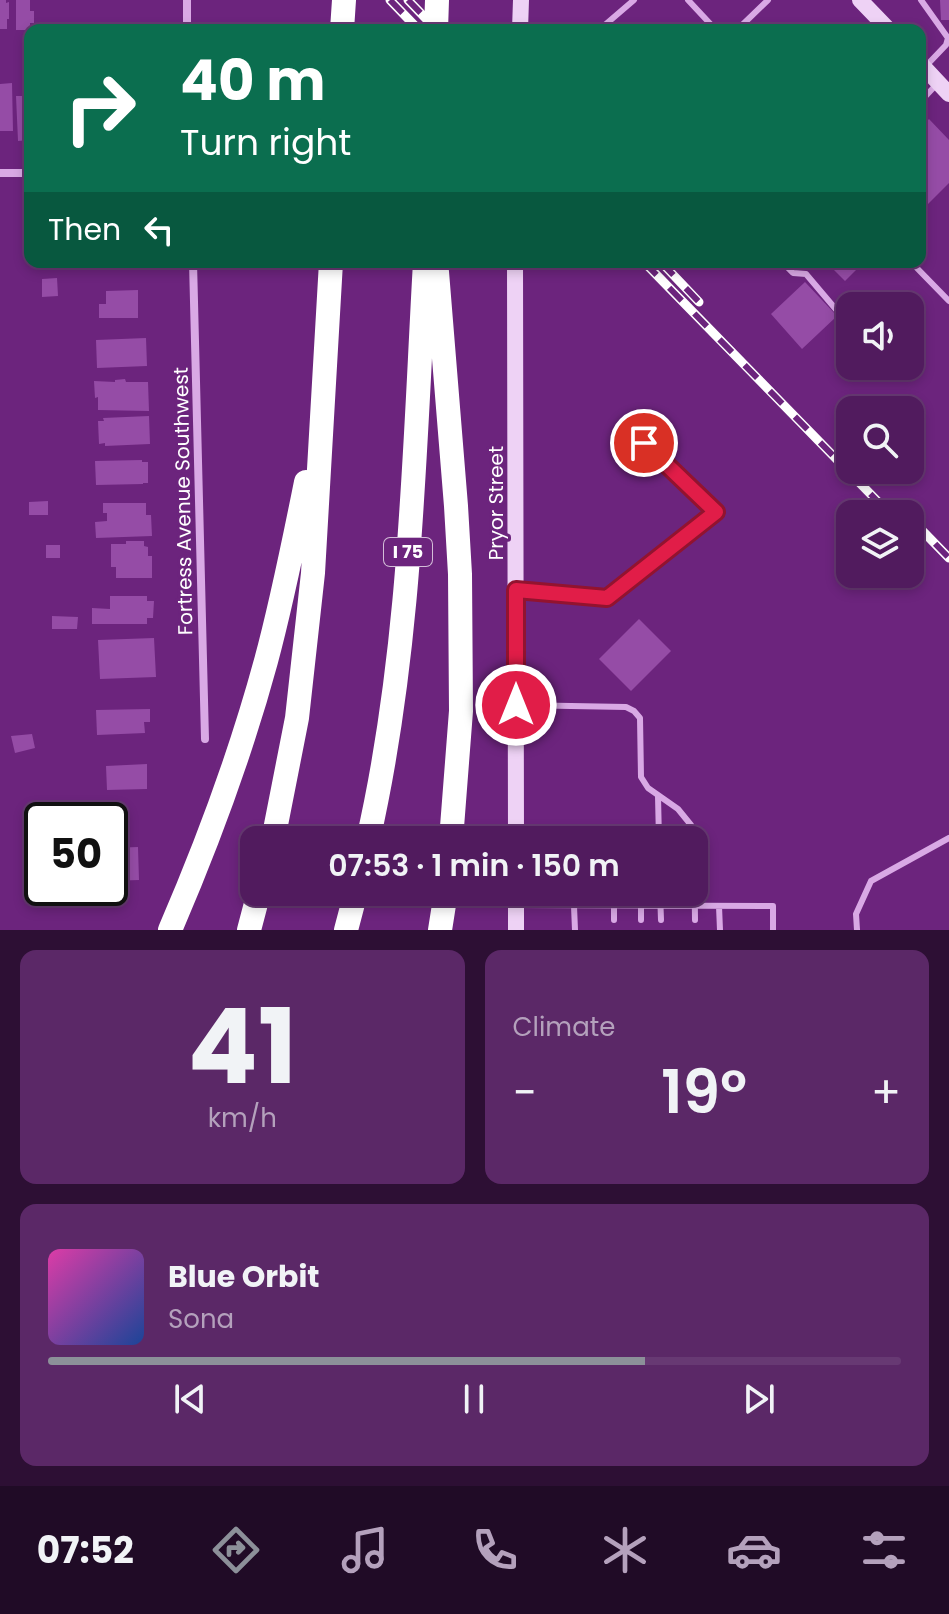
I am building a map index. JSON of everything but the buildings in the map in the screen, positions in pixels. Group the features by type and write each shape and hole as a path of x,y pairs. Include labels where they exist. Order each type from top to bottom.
{"highway":[{"path":"342,24 344,0"},
{"path":"436,24 437,0"},
{"path":"276,826 297,718 313,573 331,268"},
{"name":"I 75","path":"371,826 390,724 402,633 425,268"},
{"path":"436,268 460,574 461,711 452,826"},
{"path":"170,930 234,766 267,660 294,545 324,390"},
{"path":"249,930 255,906"},
{"path":"346,930 352,906"},
{"path":"440,930 444,906"}],"main road":[{"path":"520,24 521,0"},
{"path":"864,1 884,24"},
{"path":"926,69 944,88"},
{"name":"Pryor Street","path":"515,268 516,826"},
{"path":"516,906 516,930"}],"street":[{"path":"187,0 187,24"},
{"path":"0,173 24,173"},
{"name":"Fortress Avenue Southwest","path":"193,268 205,739"}],"lane":[{"path":"606,24 634,0"},
{"path":"688,0 710,24"},
{"path":"743,24 768,0"},
{"path":"921,0 948,38 946,45 926,62"},
{"path":"926,98 944,88"},
{"path":"788,268 793,273 806,274 836,309"},
{"path":"917,268 949,301"},
{"path":"516,590 607,598 716,512 644,443"},
{"path":"516,705 602,705 626,707 634,711 640,718 641,777 648,788 678,809 691,826"},
{"path":"658,795 659,826"},
{"path":"857,930 856,914 871,881 949,838"},
{"path":"574,906 575,930"},
{"path":"614,906 614,920"},
{"path":"641,906 641,920"},
{"path":"661,906 661,920"},
{"path":"695,906 695,920"},
{"path":"708,906 773,906 773,930"},
{"path":"719,906 720,930"}],"railway":[{"path":"390,0 413,24"},
{"path":"408,0 431,24"},
{"path":"650,268 876,500"},
{"path":"667,268 699,302"},
{"path":"924,532 949,558"}],"route":[{"path":"516,705 516,590 607,598 716,512 644,443"}]}
